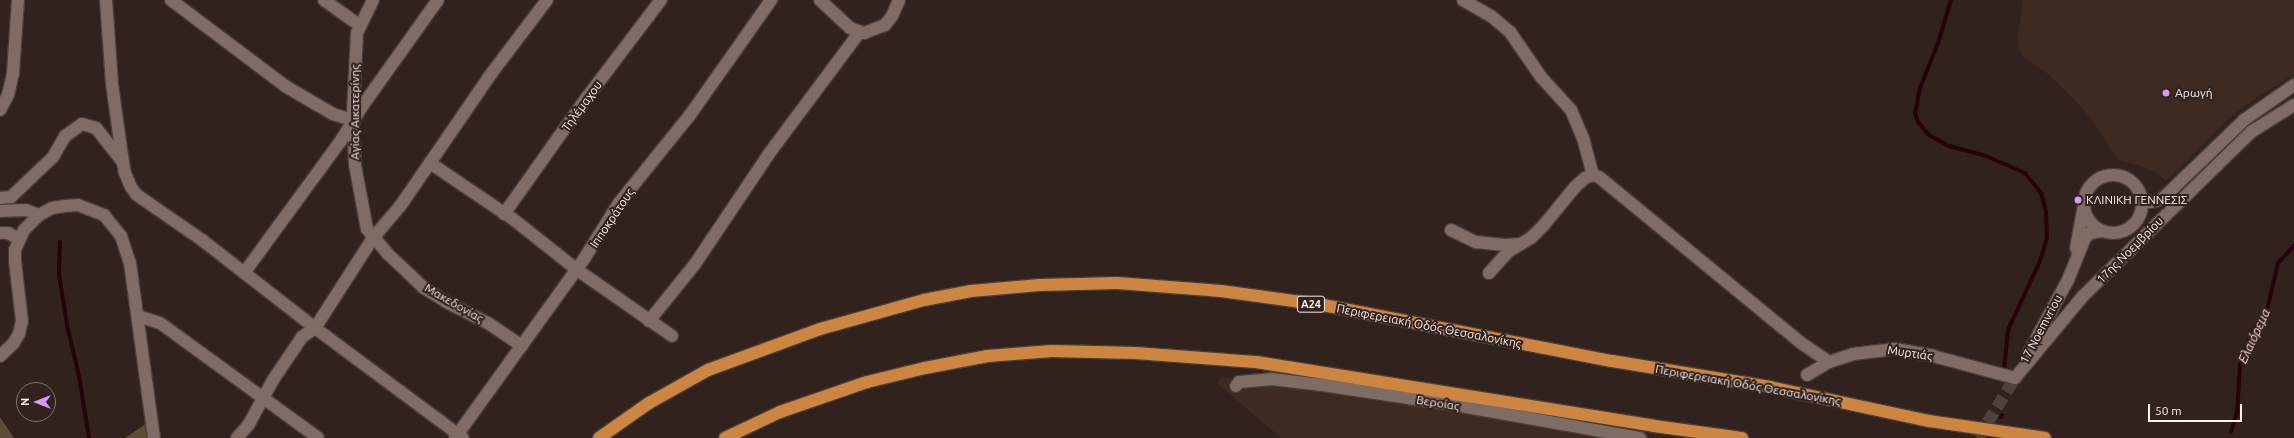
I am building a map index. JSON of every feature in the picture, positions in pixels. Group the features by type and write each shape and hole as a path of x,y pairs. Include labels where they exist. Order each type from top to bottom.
{"highway":[{"name":"Περιφερειακή Οδός Θεσσαλονίκης","path":"598,438 649,403 708,370 820,329 924,300 971,291 1040,285 1117,283 1221,292 1323,305 1612,361 1770,387 1929,421 2045,438"},
{"path":"725,438 780,412 867,382 925,368 988,356 1052,351 1141,353 1256,362 1654,426 1742,438"}],"street":[{"path":"0,110 8,95 13,73 18,0"},
{"path":"106,0 112,84 124,164 131,187 137,194 202,240 459,437"},
{"path":"171,0 285,86 332,114 353,120"},
{"path":"324,0 359,25"},
{"name":"Αγίας Αικατερίνης","path":"373,0 359,25 355,55 353,120 356,172 366,224 373,238"},
{"path":"244,273 335,148 353,120 438,0"},
{"path":"237,438 249,424 273,380 302,337 315,328 373,238 401,205 495,68 547,0"},
{"name":"Τηλέμαχου","path":"504,214 588,96 661,0"},
{"name":"Ιπποκράτους","path":"459,437 605,228 619,203 686,120 771,0"},
{"path":"820,0 850,28 859,33 870,32 885,25 892,16 899,0"},
{"path":"1463,0 1491,16 1510,32 1541,76 1571,110 1582,138 1593,175 1605,182 1801,343 1829,362"},
{"path":"649,321 695,264 771,151 859,33"},
{"name":"17ης Νοεμβρίου","path":"2141,197 2151,202 2162,199 2244,120 2294,85"},
{"name":"17ης Νοεμβρίου","path":"2015,378 2083,296 2250,132 2294,105"},
{"path":"0,198 11,197 53,157 65,136 82,124 96,128 124,164"},
{"path":"430,163 504,214 576,270 672,336"},
{"path":"1489,273 1498,260 1531,238 1543,226 1575,186 1585,178 1593,175"},
{"path":"2114,176 2124,178 2133,184 2141,197 2141,212 2130,228 2116,233 2102,231 2090,233 2086,238 2068,280 2087,193 2094,183 2104,178 2114,176"},
{"path":"2085,202 2089,219 2102,231"},
{"path":"0,356 13,344 19,334 22,321 15,260 19,238 30,222 52,208 78,205 104,215 114,225 127,250 138,316 154,438"},
{"path":"0,211 26,210 39,215"},
{"path":"1451,230 1476,242 1507,245 1520,244"},
{"path":"0,233 8,233 19,238"},
{"name":"Μακεδονίας","path":"373,238 424,288 446,302 488,323 522,346"},
{"name":"17 Noemvriou","path":"2015,378 2068,280"},
{"path":"138,316 160,323 318,438"},
{"name":"Μυρτιάς","path":"1807,375 1829,362 1868,351 1902,350 1933,356 2015,378"},
{"name":"Βεροίας","path":"1236,386 1239,382 1271,379 1322,385 1454,405 1640,438"}],"shaded area":[{"name":"Αρωγή","path":"2023,0 2294,0 2294,80 2290,77 2253,100 2232,116 2166,181 2157,173 2138,165 2118,160 2090,117 2076,101 2047,73 2022,56 2017,44"},
{"path":"1221,377 1475,410 1620,438 1281,438 1217,383"},
{"path":"0,417 14,438 0,438"},
{"path":"147,423 149,438 125,438"}],"waterway":[{"path":"1951,0 1938,43 1920,88 1915,113 1918,122 1929,135 1949,146 1986,156 2025,173 2041,193 2046,212 2047,238 2040,261 2008,330 2004,370"},
{"path":"60,242 59,274 67,325 79,376 89,438"},
{"name":"Ελαιόρεμα","path":"2231,432 2237,412 2240,365 2252,334 2268,306 2278,263 2294,246"}],"tunnel":[{"path":"1978,438 2015,378"}],"place":[{"name":"Αρωγή","path":"2166,93"},
{"name":"ΚΛΙΝΙΚΗ ΓΕΝΝΕΣΙΣ","path":"2078,200"}]}
